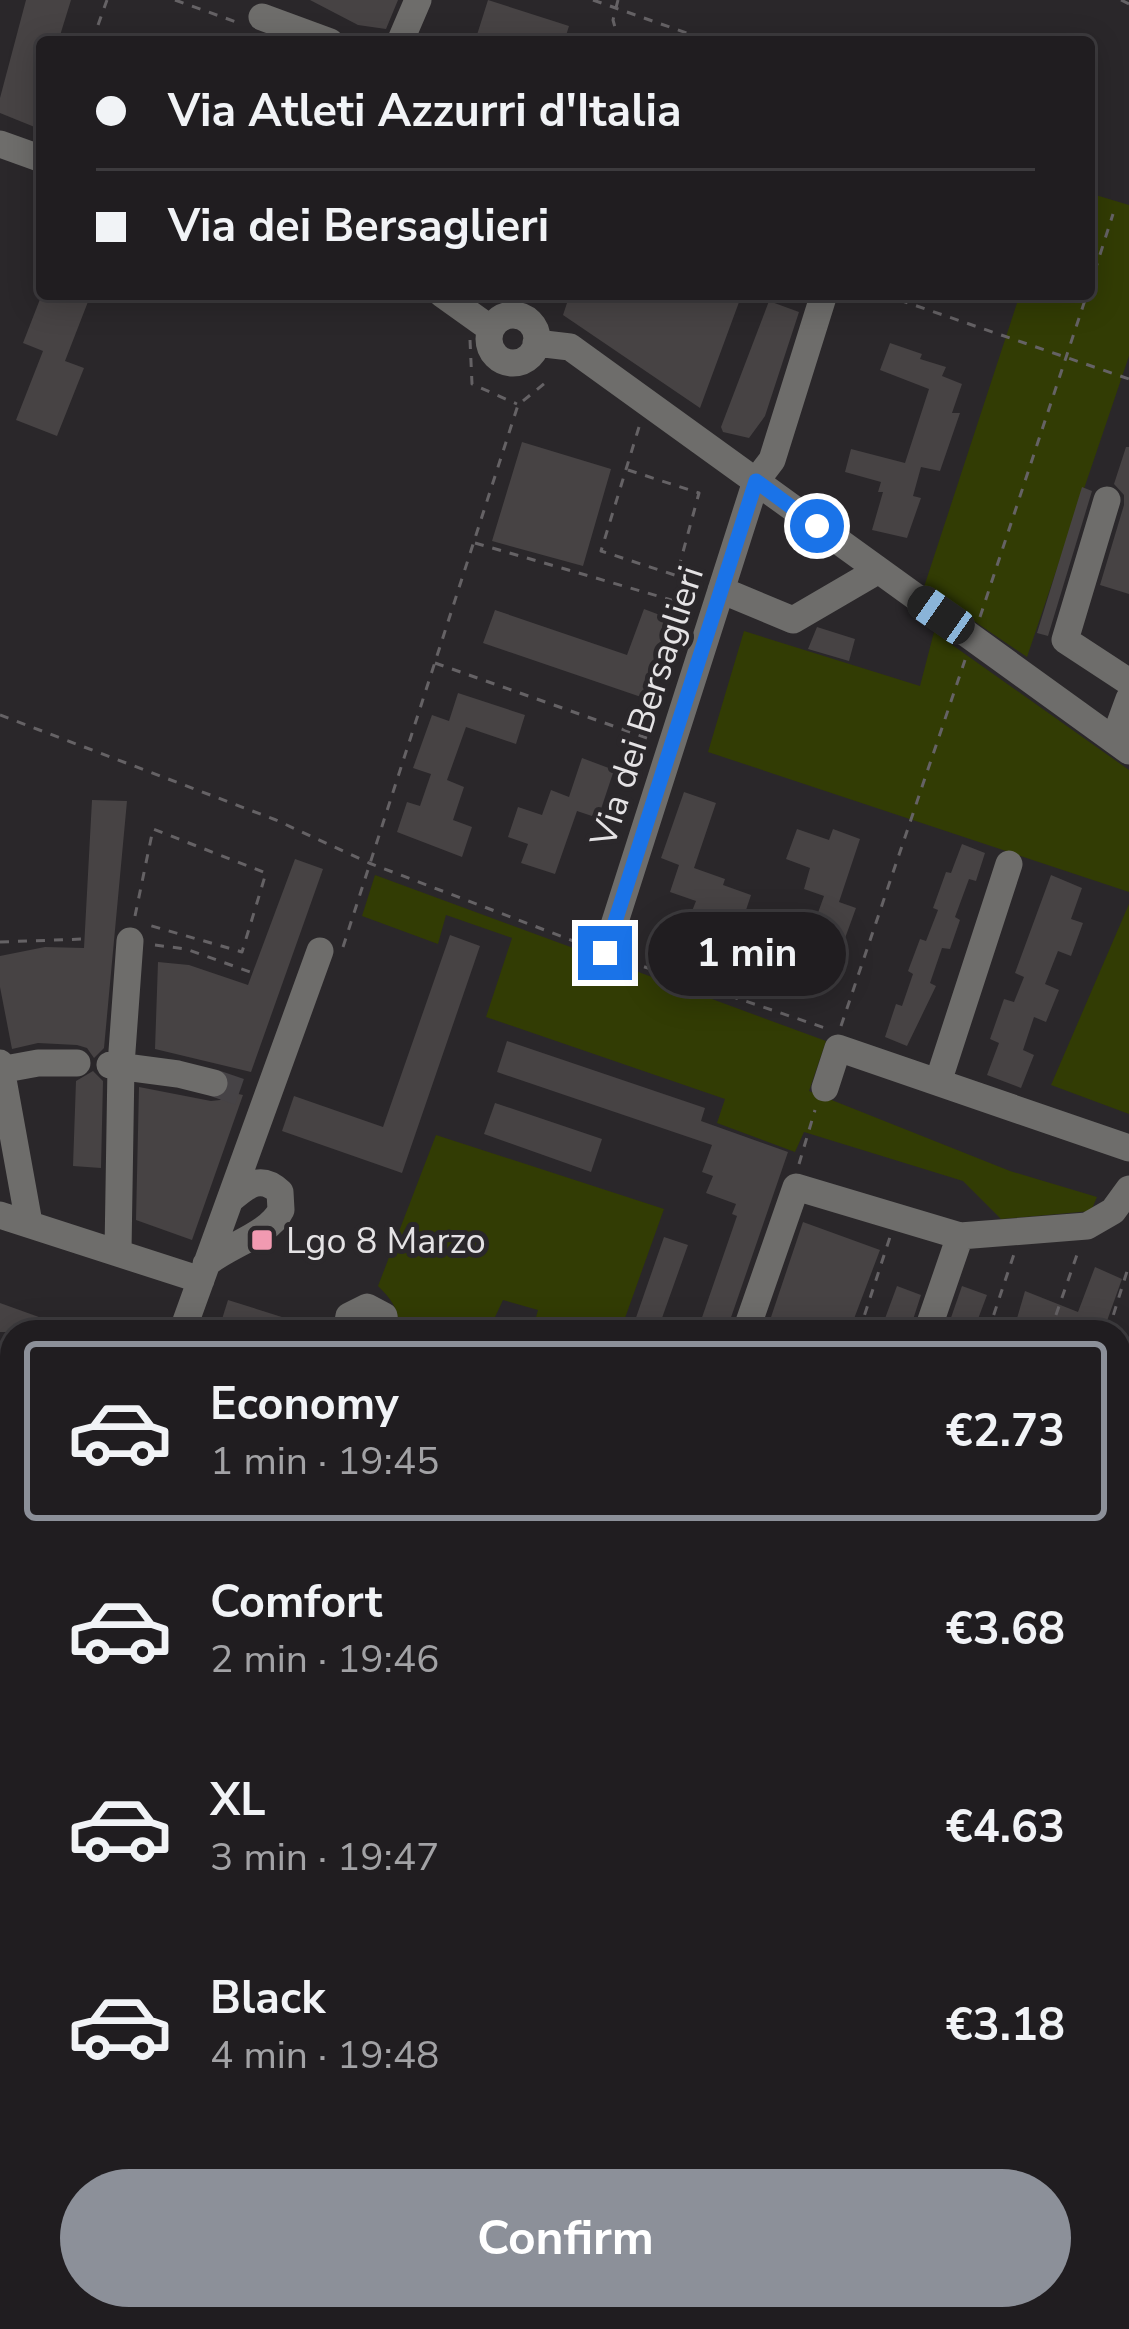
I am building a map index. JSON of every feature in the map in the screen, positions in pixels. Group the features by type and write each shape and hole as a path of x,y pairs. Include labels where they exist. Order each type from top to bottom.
{"street":[{"path":"403,36 418,0"},
{"path":"261,22 309,36"},
{"path":"0,144 36,157"},
{"path":"452,300 491,329"},
{"name":"Via dei Bersaglieri","path":"605,953 756,481 772,460 822,300"},
{"path":"534,319 529,357 506,362 490,345 491,329 507,316 534,319 1122,746 1129,699"},
{"path":"1107,500 1065,640 1129,682"},
{"path":"717,601 793,620 877,571"},
{"path":"938,1082 1009,864"},
{"path":"118,1251 116,1065 132,931"},
{"path":"186,1320 230,1200 255,1097 330,954"},
{"path":"820,1099 838,1048 1129,1148"},
{"path":"29,1223 0,1068 77,1063"},
{"path":"116,1065 214,1083"},
{"path":"203,1272 221,1251 270,1224 281,1210 280,1192 258,1181 230,1200"},
{"path":"750,1320 796,1187 960,1236 1087,1226 1113,1211 1129,1189"},
{"path":"0,1214 203,1272"},
{"path":"931,1320 960,1236"},
{"path":"348,1320 367,1307 384,1320"}],"path":[{"path":"94,36 106,0"},
{"path":"175,0 261,22"},
{"path":"593,0 695,36"},
{"path":"617,36 613,20 618,0"},
{"path":"1120,0 1129,4"},
{"path":"1095,269 1113,214"},
{"path":"900,300 1129,379"},
{"path":"839,1032 1085,300"},
{"path":"468,310 472,384 518,405"},
{"path":"330,954 369,863 518,405 545,383"},
{"path":"642,416 601,551 676,575 717,601"},
{"path":"627,470 699,493 676,575"},
{"path":"475,543 717,601"},
{"path":"434,663 671,746"},
{"path":"0,715 276,820 369,863"},
{"path":"153,829 266,873 242,952 156,927 132,931 153,829"},
{"path":"132,931 253,973"},
{"path":"0,942 85,939"},
{"path":"796,1187 800,1156 820,1099"},
{"path":"863,1320 896,1217"},
{"path":"1054,1320 1087,1226"},
{"path":"992,1320 1023,1229"},
{"path":"1112,1320 1129,1265"}],"green space":[{"path":"1095,195 1129,205 1129,356 1027,657 924,587 1018,300 1095,300"},
{"path":"744,631 920,686 934,632 1129,770 1129,892 708,752"},
{"path":"375,875 826,1041 809,1091 1010,1171 1097,1197 1091,1211 1001,1219 963,1181 804,1132 795,1152 717,1123 725,1099 486,1017 512,938 446,915 438,944 362,916"},
{"path":"1129,904 1129,1114 1051,1085"},
{"path":"436,1135 664,1209 624,1320 535,1320 538,1310 503,1300 494,1320 398,1320 394,1306 378,1286"}],"building":[{"path":"26,0 71,0 60,36 36,36 36,128 0,113"},
{"path":"310,0 398,0 386,29 358,25"},
{"path":"488,0 569,26 566,36 477,36"},
{"path":"40,300 89,300 65,361 84,368 57,436 16,420 43,351 23,343"},
{"path":"568,300 740,300 700,408 563,315"},
{"path":"769,301 799,312 765,416 749,438 723,432 721,427"},
{"path":"890,343 946,367 942,376 962,384 952,413 960,413 940,471 921,467 913,496 921,498 907,538 872,530 883,492 878,492 881,482 845,472 851,449 905,463 929,389 880,370"},
{"path":"522,442 611,469 583,566 492,541"},
{"path":"1126,447 1129,594 1100,585 1124,505 1124,495 1114,484"},
{"path":"1082,487 1092,491 1048,636 1037,633"},
{"path":"644,609 673,620 644,698 483,643 495,610 627,655"},
{"path":"817,627 855,639 849,661 808,649"},
{"path":"458,693 525,715 516,744 466,727 447,780 464,787 453,820 472,827 462,857 397,832 407,802 420,806 431,774 413,768 432,715 449,721"},
{"path":"582,758 614,770 598,818 577,811 555,874 521,863 528,844 508,837 518,807 542,815 551,790 569,797"},
{"path":"684,792 716,803 694,868 751,895 740,928 722,922 711,952 720,956 714,973 695,966 701,949 690,945 696,929 686,926 696,901 670,892 679,865 661,858"},
{"path":"92,800 127,801 104,1048 94,1058 87,1048 77,1045 38,1043 12,1049 0,987 0,956 45,947 84,948"},
{"path":"797,829 829,840 833,829 860,839 839,902 856,908 832,974 800,963 824,896 804,889 810,868 786,859"},
{"path":"962,844 985,853 976,881 969,879 950,949 942,948 930,983 936,986 907,1046 885,1037 896,1004 902,1006 920,939 926,941 938,910 933,908 946,872 951,873"},
{"path":"295,859 323,869 251,1072 155,1049 158,962 189,965 248,985"},
{"path":"1051,875 1082,888 1071,919 1083,923 1071,956 1058,951 1045,984 1059,990 1046,1022 1034,1017 1023,1050 1034,1055 1021,1088 987,1075 999,1043 990,1039 1004,999 1014,1002 1024,977 1015,973"},
{"path":"450,935 480,946 402,1173 282,1131 294,1096 383,1127"},
{"path":"507,1041 705,1108 701,1121 788,1152 730,1320 701,1320 737,1216 732,1214 736,1204 706,1193 713,1176 702,1172 712,1145 497,1072"},
{"path":"93,1071 103,1081 101,1168 73,1166 76,1081"},
{"path":"139,1087 211,1101 229,1092 243,1095 192,1240 136,1220"},
{"path":"495,1103 602,1139 591,1172 484,1134"},
{"path":"803,1222 880,1250 854,1320 770,1320"},
{"path":"664,1237 688,1245 661,1320 635,1320"},
{"path":"1095,1267 1122,1279 1107,1320 1017,1320 1025,1291 1078,1312"},
{"path":"897,1286 921,1295 913,1320 884,1320"},
{"path":"962,1286 987,1295 978,1320 950,1320"},
{"path":"228,1300 291,1320 222,1320"},
{"path":"0,1303 47,1320 0,1320"}],"tunnel":[{"path":"214,1083 243,1093"}],"place":[{"name":"Lgo 8 Marzo","path":"262,1240"}],"route":[{"path":"605,953 756,481 817,526"}]}
